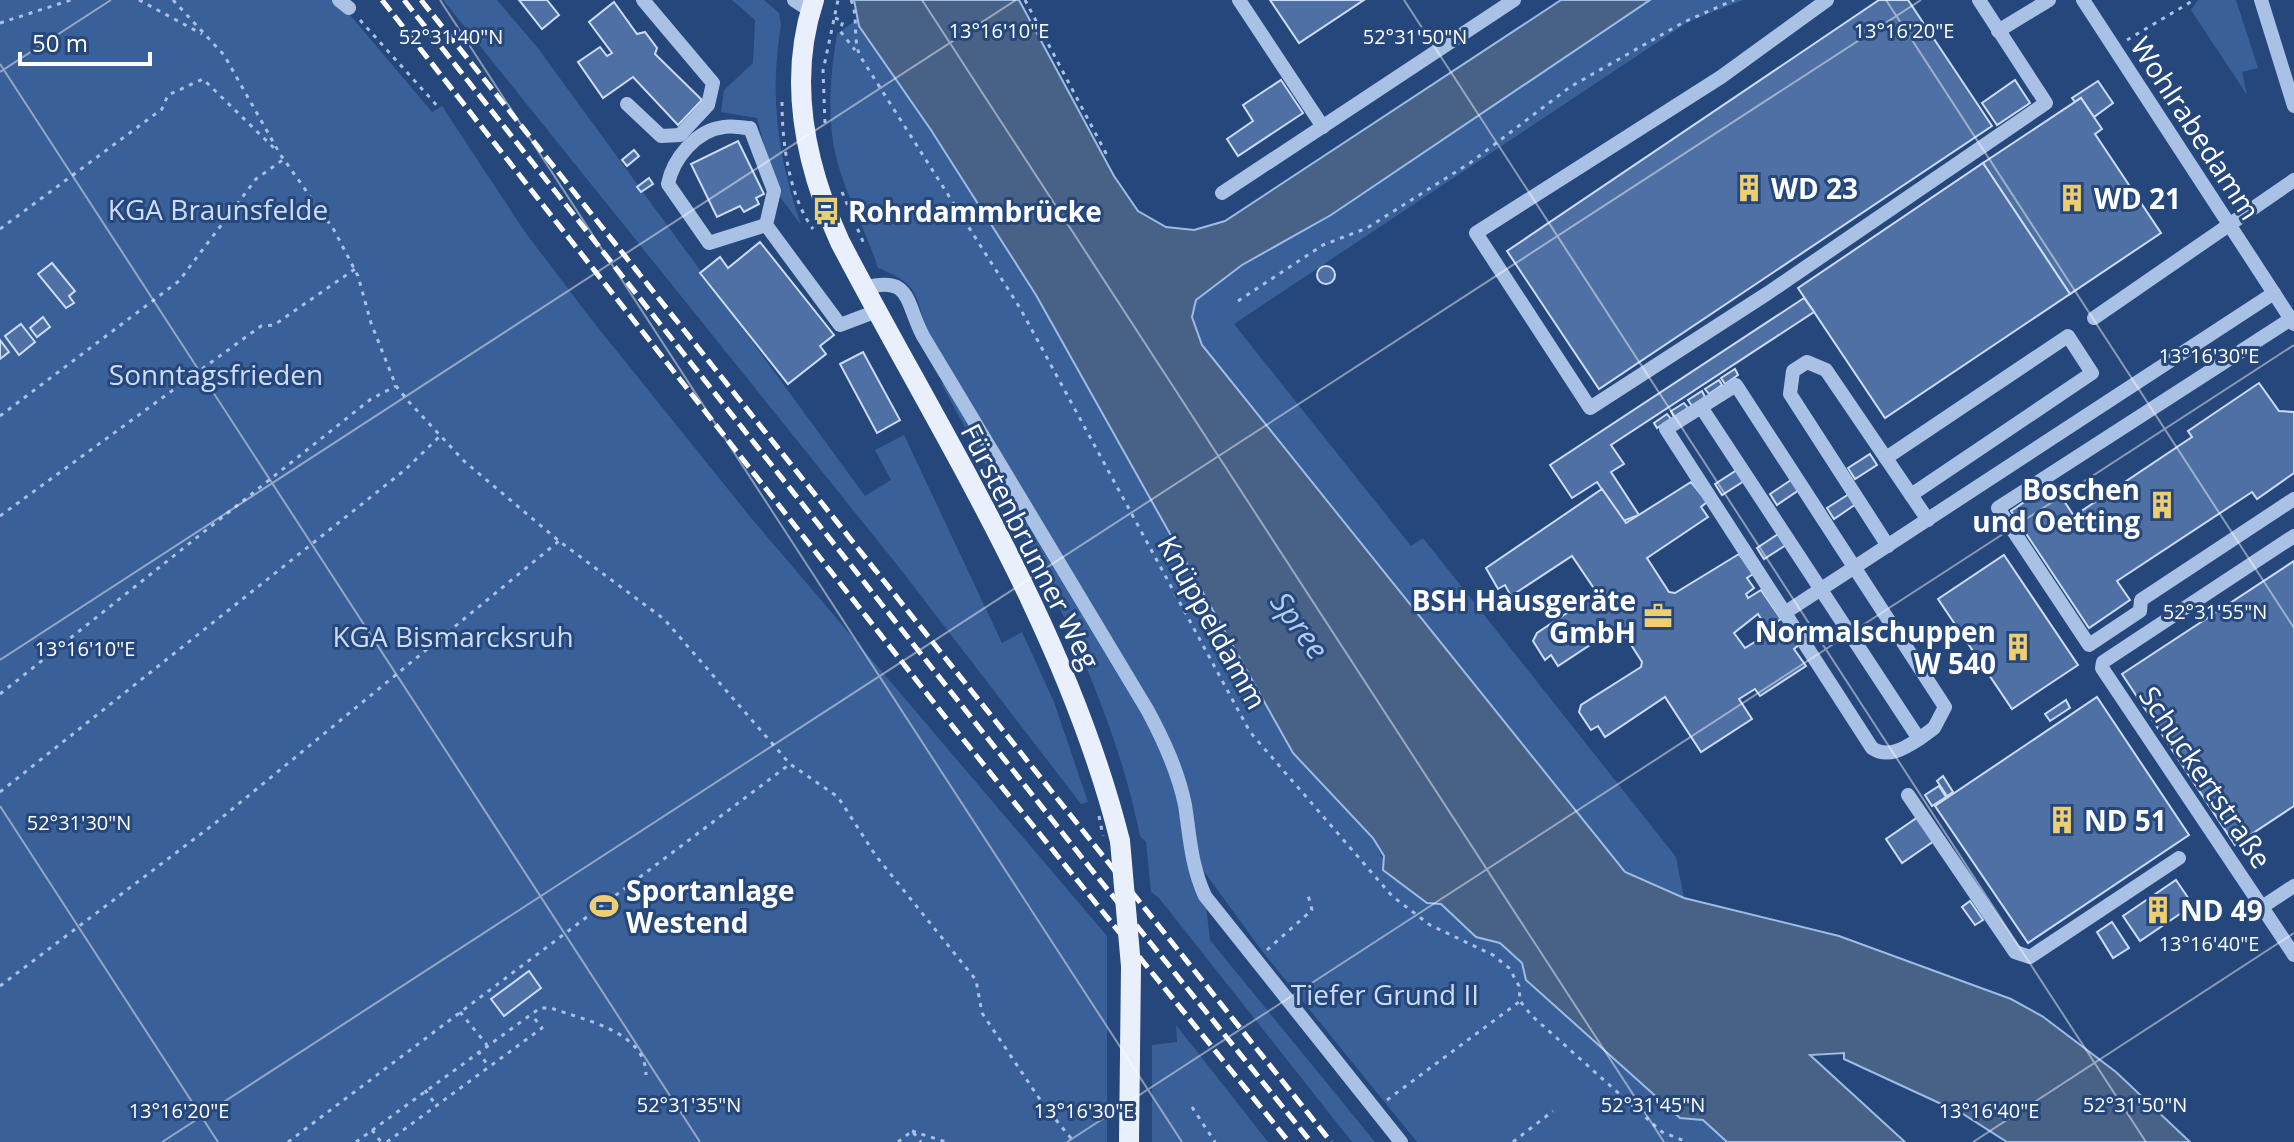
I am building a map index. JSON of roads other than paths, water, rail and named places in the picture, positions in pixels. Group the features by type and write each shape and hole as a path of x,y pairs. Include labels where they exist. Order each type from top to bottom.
{"main road":[{"name":"Fürstenbrunner Weg","path":"807,4 803,117 817,189 864,288 1065,672 1101,767 1120,841 1131,966 1129,1142"}],"street":[{"path":"627,104 661,136 680,135 708,105 713,83 643,0"},
{"path":"1239,0 1323,127"},
{"path":"1222,193 1514,0"},
{"path":"1827,0 1721,77 1476,233 1590,408 1768,293 2046,103 1979,0"},
{"path":"1998,31 2049,0"},
{"name":"Wohlrabedamm","path":"2083,0 2292,321"},
{"path":"2261,0 2294,106"},
{"path":"766,225 709,243 668,184 672,165 696,140 722,126 750,128 774,191 766,225 840,325 877,311"},
{"path":"2094,318 2294,180"},
{"path":"864,288 887,282 895,284 907,296 923,336 1148,711 1177,773 1196,875 1205,896 1401,1142"},
{"path":"1786,612 2274,293"},
{"path":"2292,321 1998,508 2089,645 2140,611 2141,600 2294,499"},
{"path":"1886,458 2068,336 2092,373 1911,495"},
{"path":"1888,546 1790,394 1793,371 1807,362 1826,370 1928,520"},
{"path":"1736,385 1945,707 1934,728 1901,751 1879,753 1872,748 1666,429 1701,407 1736,385"},
{"path":"1701,407 1919,739"},
{"name":"Schuckertstraße","path":"2294,536 2103,662 2102,668 2294,955"},
{"path":"1908,795 2015,952 2030,957 2179,858"},
{"path":"2262,907 2294,886"}],"water":[{"name":"Spree","path":"854,0 1019,0 1114,176 1138,211 1166,227 1194,230 1225,221 1561,0 1650,0 1331,215 1242,265 1196,300 1192,317 1202,345 1625,872 1684,898 1839,936 2011,999 2042,1016 2116,1072 2190,1142 2007,1142 1963,1114 1844,1059 1844,1053 1810,1055 1905,1142 1727,1142 1703,1120 1680,1118 1526,980 1522,963 1500,943 1476,937 1441,904 1427,903 1383,870 1384,856 1373,838 1293,753 1036,295 931,130 859,26"}],"railway":[{"path":"382,0 946,718 1289,1142"},
{"path":"404,0 1091,869 1311,1142"},
{"path":"421,0 1331,1142"}],"place":[{"name":"WD 23","path":"1749,188"},
{"name":"WD 21","path":"2072,198"},
{"name":"Rohrdammbrücke","path":"826,211"},
{"name":"Boschen und Oetting","path":"2162,505"},
{"name":"BSH Hausgeräte GmbH","path":"1658,616"},
{"name":"Normalschuppen W 540","path":"2018,647"},
{"name":"ND 51","path":"2062,820"},
{"name":"Sportanlage Westend","path":"604,906"},
{"name":"ND 49","path":"2158,910"}],"park label":[{"name":"KGA Braunsfelde","path":"218,209"},
{"name":"Sonntagsfrieden","path":"216,374"},
{"name":"KGA Bismarcksruh","path":"453,636"},
{"name":"Tiefer Grund II","path":"1385,994"}]}
